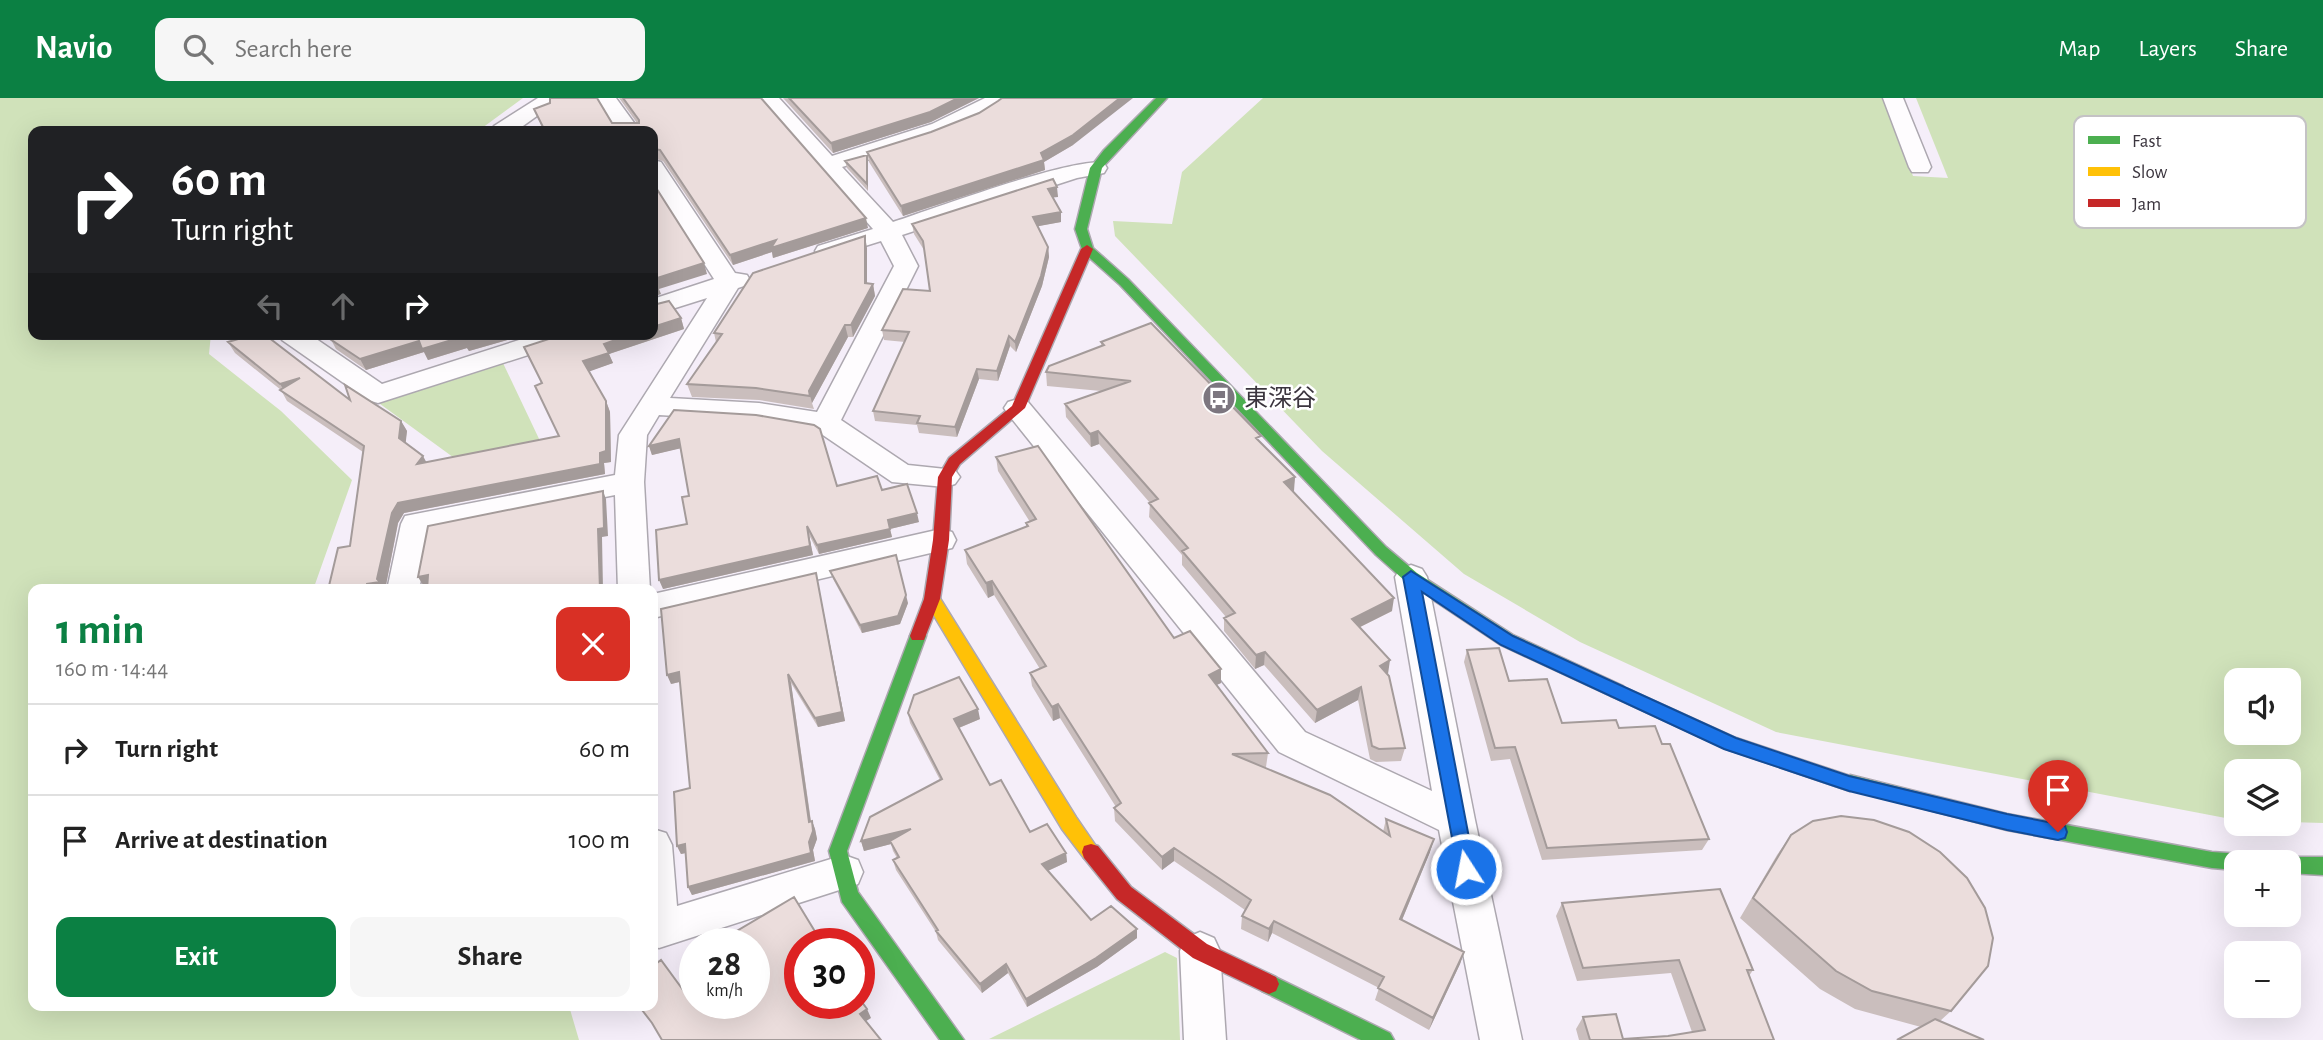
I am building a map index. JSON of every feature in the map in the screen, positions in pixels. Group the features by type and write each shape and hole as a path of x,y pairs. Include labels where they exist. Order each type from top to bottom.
{"street":[{"path":"510,126 552,98"},
{"path":"606,98 626,126"},
{"path":"828,164 911,138 986,107 999,98"},
{"path":"1162,98 1108,152 1096,169 1081,229 1087,249 1124,282 1381,551 1411,577 1507,640 1730,743 1849,783 2007,822 2224,861"},
{"path":"1893,98 1920,167"},
{"path":"778,100 828,164 888,231 906,266 825,423"},
{"path":"808,257 1073,172 1096,169"},
{"path":"658,175 678,205 742,278"},
{"path":"658,211 678,205"},
{"path":"953,1040 849,896 838,851 932,598 942,540 944,477 954,461 1018,408 1087,249"},
{"path":"658,305 742,278"},
{"path":"634,584 629,482 633,435 742,278"},
{"path":"300,340 378,394 547,340"},
{"path":"653,405 760,412 825,423 902,475 944,477"},
{"path":"1018,408 1292,742 1456,820"},
{"path":"404,584 416,524 629,482"},
{"path":"658,605 942,540"},
{"path":"1411,577 1456,820 1501,1040"},
{"path":"932,598 1069,823 1124,893 1200,951 1383,1040"},
{"path":"2301,865 2323,866"},
{"path":"658,916 659,930 844,872"},
{"path":"1200,951 1205,1040"}],"green space":[{"path":"0,98 523,98 485,126 28,126 28,340 210,340 209,354 281,411 352,480 315,584 28,584 28,1011 570,1011 579,1040 0,1040"},
{"path":"1263,98 1883,98 1913,176 1948,178 1916,98 2323,98 2323,823 2301,822 2301,759 2224,759 2224,818 1776,732 1580,642 1464,574 1322,451 1115,236 1113,221 1172,224 1182,172"},
{"path":"502,361 541,443 457,460 376,401"},
{"path":"1165,952 1177,958 1180,1040 989,1039"}],"building":[{"path":"550,98 597,98 612,123 639,123 623,98 761,98 866,218 771,248 776,240 730,255 660,150 658,126 542,126 534,109 550,103"},
{"path":"789,98 958,98 930,112 831,143"},
{"path":"1002,98 1120,98 1073,135 1041,153 1044,160 901,206 867,152 931,132 979,113"},
{"path":"867,155 867,184 845,161"},
{"path":"1053,179 1057,187 1048,189 1061,212 1033,217 1048,247 1041,276 1015,342 1009,336 997,371 977,369 955,427 917,423 920,416 873,411 909,332 882,330 903,289 930,291 923,241 912,224"},
{"path":"658,191 704,263 658,278"},
{"path":"865,236 865,283 873,284 851,325 845,325 809,391 810,396 756,388 687,384 722,334 714,333 753,273"},
{"path":"669,301 681,318 658,325 658,304"},
{"path":"1151,323 1261,436 1256,438 1295,477 1284,482 1394,598 1352,619 1390,660 1380,666 1389,676 1405,748 1379,749 1372,746 1361,687 1317,710 1265,652 1256,655 1224,618 1235,613 1182,551 1188,548 1149,503 1158,499 1098,431 1090,434 1065,404 1131,381 1046,372 1049,366"},
{"path":"272,340 350,400 345,385 401,421 399,438 423,456 417,464 559,436 535,386 542,383 524,347 546,340 615,340 604,344 609,353 583,361 606,401 606,451 600,453 600,464 398,503 392,513 377,579 380,582 329,584 338,548 350,546 364,446 280,390 300,378 280,384 228,342"},
{"path":"332,340 452,340 422,349 419,341 360,359"},
{"path":"674,410 756,415 814,425 820,429 837,486 877,476 882,490 907,484 917,513 888,520 890,529 817,545 807,526 810,546 659,580 656,530 687,524 682,497 689,496 679,439 649,446"},
{"path":"1038,446 1174,638 1190,631 1221,669 1209,675 1268,753 1232,754 1330,795 1390,836 1386,819 1434,839 1400,919 1464,952 1433,1018 1378,988 1384,977 1274,921 1269,929 1242,916 1251,900 1174,848 1162,857 1114,808 1121,803 1058,704 1052,707 1030,673 1046,666 992,581 986,583 965,550 1028,526 1026,523 1036,519 996,457"},
{"path":"603,491 604,528 598,529 600,584 427,584 428,575 418,577 428,526"},
{"path":"896,555 906,595 898,616 860,625 830,571"},
{"path":"816,573 842,712 815,718 788,674 809,822 812,821 813,831 809,842 811,853 688,887 685,844 677,846 674,792 690,788 679,672 667,675 661,609"},
{"path":"1499,648 1509,681 1547,679 1562,723 1616,720 1619,728 1655,726 1662,744 1670,744 1709,839 1547,848 1515,747 1495,748 1467,650"},
{"path":"959,677 978,709 954,719 990,785 1001,780 1030,832 1047,824 1066,853 1042,864 1091,920 1111,906 1137,929 1096,958 1026,999 1006,964 980,984 936,931 938,930 893,860 899,857 890,841 911,829 861,841 870,817 942,779 908,713 914,695"},
{"path":"1841,816 1874,820 1909,832 1940,852 1967,878 1985,908 1993,938 1988,966 1951,1011 1872,991 1836,971 1753,898 1791,835 1813,821"},
{"path":"1720,889 1753,970 1747,970 1774,1040 1590,1040 1583,1017 1616,1014 1623,1039 1705,1030 1679,960 1583,968 1562,903"},
{"path":"794,897 813,928 784,928 784,1019 864,1019 881,1040 662,1040 643,1011 658,1011 658,962 661,960 679,985 679,1019 770,1019 770,928 742,928"},
{"path":"1935,1019 1984,1040 1897,1040"}],"traffic: fast":[{"path":"1162,98 1108,152 1096,168 1081,229 1087,249 1124,282 1381,551 1411,577 1507,640 1617,691"},
{"path":"918,636 838,851 849,896 953,1040"},
{"path":"1850,783 2007,822 2224,861"},
{"path":"2301,865 2323,866"},
{"path":"1269,984 1383,1040"}],"traffic: slow":[{"path":"932,599 1069,823 1091,852"},
{"path":"1617,691 1730,743 1850,783"}],"traffic: jam":[{"path":"918,636 932,599 941,540 945,477 954,461 1018,408 1087,249"},
{"path":"1091,852 1124,893 1200,951 1269,984"}],"place":[{"name":"東深谷","path":"1219,398"}],"route":[{"path":"1466,869 1411,577 1507,640 1730,743 1849,783 2058,832"}]}
